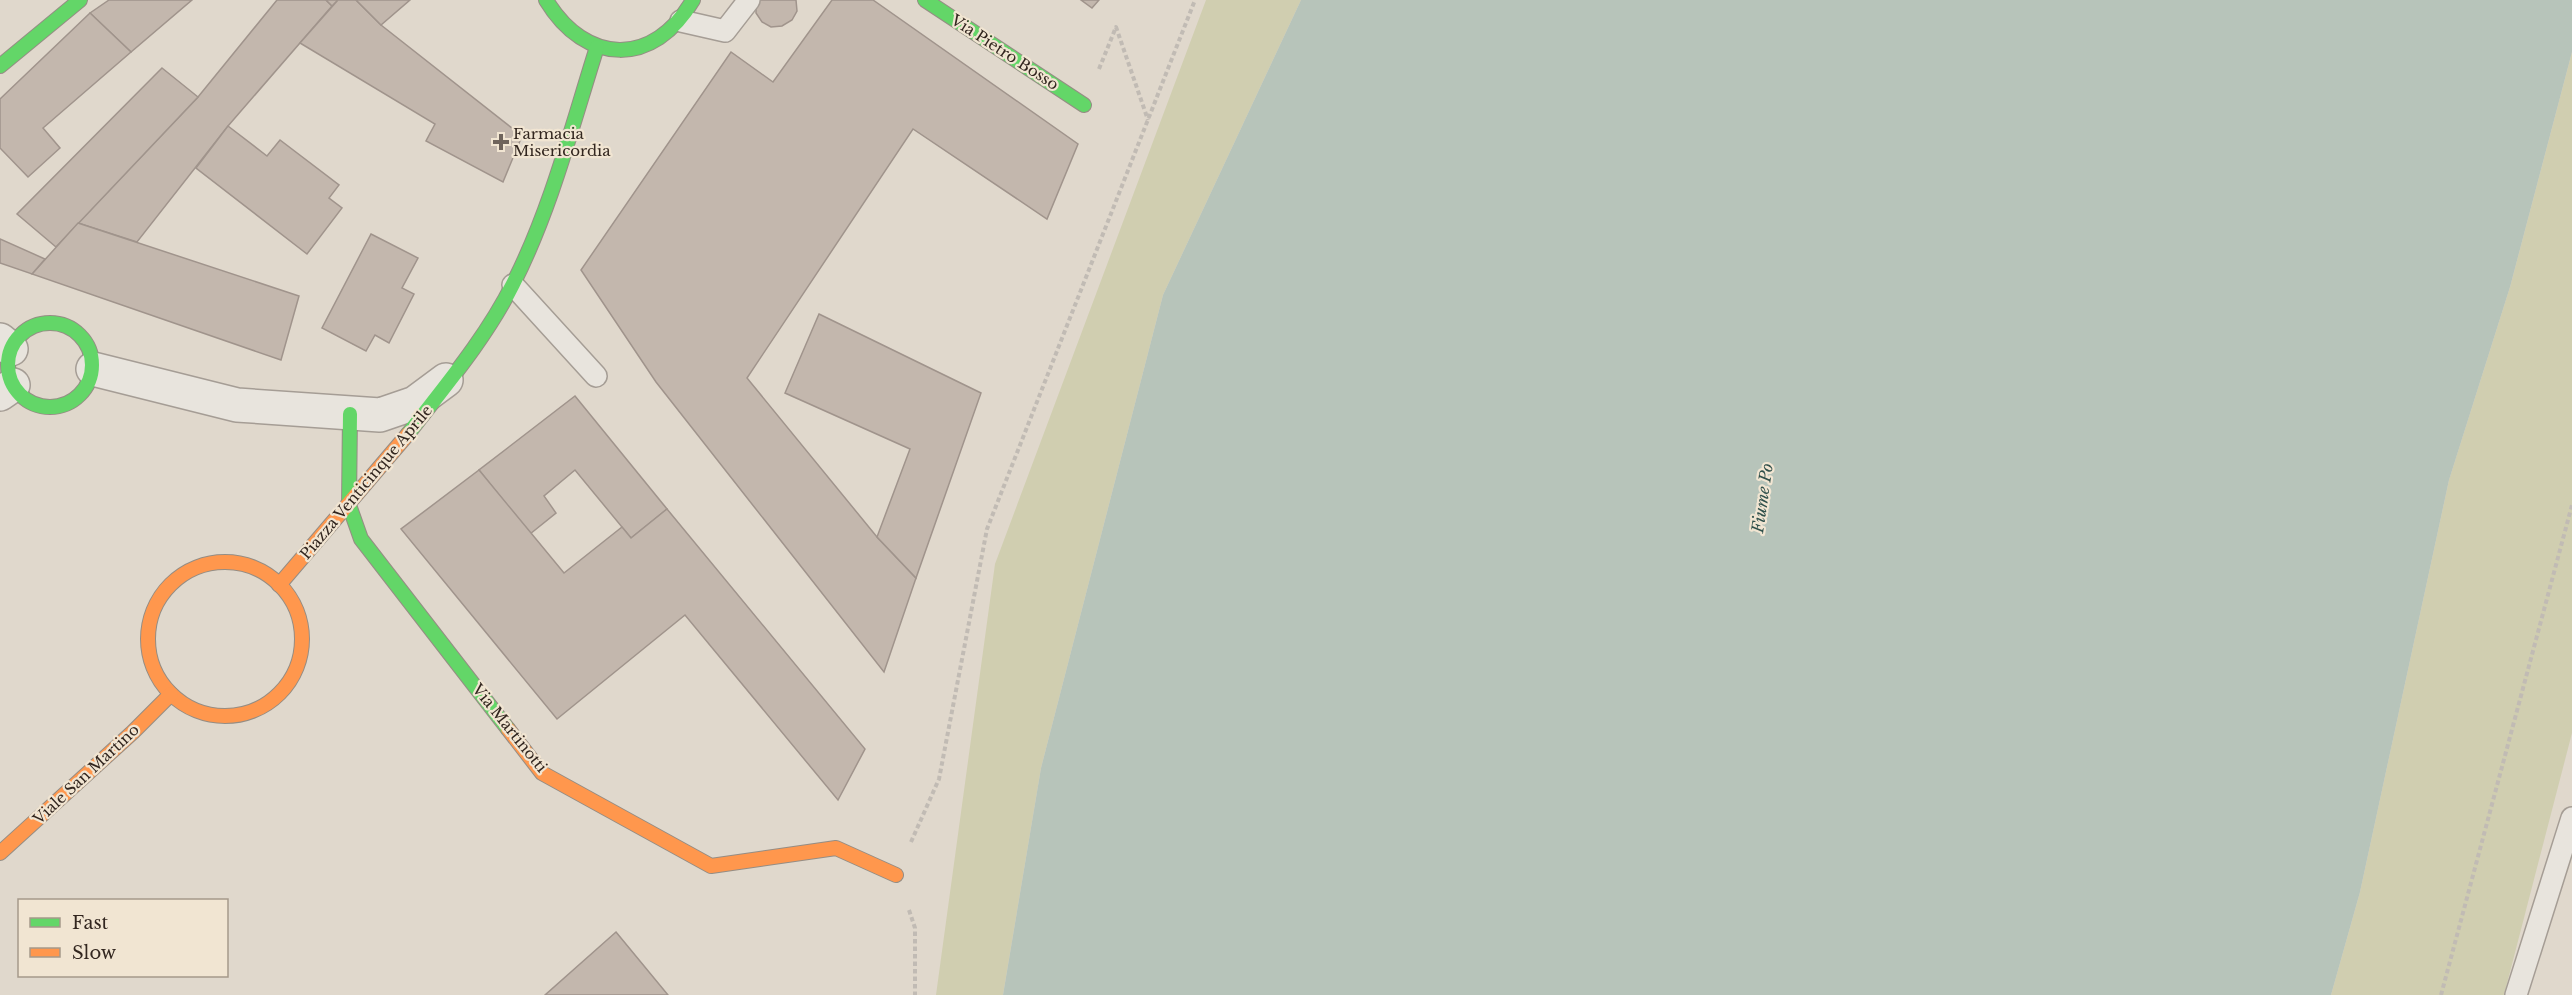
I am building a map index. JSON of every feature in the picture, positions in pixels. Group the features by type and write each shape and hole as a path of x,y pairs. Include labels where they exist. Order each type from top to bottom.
{"main road":[{"path":"0,66 80,0"},
{"path":"546,0 554,16 573,36 597,48 620,50 643,47 664,36 681,21 693,0"},
{"name":"Via Pietro Bosso","path":"925,0 1084,105"},
{"name":"Piazza Venticinque Aprile","path":"279,585 399,446 474,347 513,285 548,202 597,48"},
{"path":"41,323 67,326 79,333 87,343 92,355 93,369 82,394 72,402 59,407 45,408 32,404 21,396 6,390 8,361 6,344 41,323"},
{"name":"Via Martinotti","path":"350,414 348,505 361,539 543,773 711,866 836,848 896,875"},
{"path":"220,562 242,564 262,572 279,585 293,602 300,623 302,645 297,666 287,686 271,701 252,711 231,716 208,715 188,707 171,694 158,676 150,656 148,634 153,613 163,594 179,578 189,572 198,567 220,562"},
{"name":"Viale San Martino","path":"0,853 133,732 171,694"}],"street":[{"name":"Piazza Venticinque Aprile","path":"93,369 237,405 380,415 415,403 450,377"}],"lane":[{"path":"681,21 725,31 749,0"},
{"path":"513,285 596,376"},
{"path":"2516,995 2572,818"}],"path":[{"path":"915,995 915,928 896,875 939,779 987,529 1196,0"},
{"path":"1084,105 1116,27 1148,120"},
{"path":"2441,995 2572,505"}],"shaded area":[{"path":"1206,0 1301,0 1163,295 1041,768 1003,995 936,995 995,564"},
{"path":"2572,52 2572,733 2504,995 2331,995 2360,892 2449,480 2510,287"}],"water":[{"name":"Fiume Po","path":"1301,0 2572,0 2572,52 2510,287 2449,480 2360,892 2331,995 1003,995 1041,768 1163,295"}],"building":[{"path":"109,0 192,0 131,52 90,13"},
{"path":"277,0 326,0 332,6 228,126 137,242 78,223 198,97"},
{"path":"326,0 338,0 332,6"},
{"path":"338,0 356,0 381,25 522,136 503,182 426,141 435,124 300,43"},
{"path":"356,0 410,0 381,25"},
{"path":"756,0 796,0 797,11 792,20 782,26 771,27 762,22 756,13"},
{"path":"832,0 873,0 1078,144 1047,219 913,129 747,378 877,537 916,578 884,672 656,382 581,270 731,52 773,82"},
{"path":"1081,0 1099,0 1092,8"},
{"path":"90,13 131,52 43,128 60,148 28,177 0,148 0,99"},
{"path":"162,68 198,97 56,247 17,214"},
{"path":"228,126 267,156 280,140 339,185 329,198 342,208 307,254 196,168"},
{"path":"78,223 299,296 281,360 32,274"},
{"path":"371,234 418,258 402,288 414,294 389,343 375,335 366,351 322,328"},
{"path":"0,239 45,259 32,274 0,263"},
{"path":"819,314 981,393 916,578 877,537 910,449 785,393"},
{"path":"575,396 667,509 631,538 575,470 544,496 556,513 530,534 479,470"},
{"path":"479,470 564,573 622,527 631,538 667,509 865,749 838,800 685,615 557,719 401,529"},
{"path":"616,932 668,995 545,995"}],"traffic: fast":[{"path":"0,66 80,0"},
{"path":"546,0 562,22 580,37 600,47 620,50 640,47 659,38 677,22 693,0"},
{"path":"925,0 1084,105"},
{"path":"408,434 478,343 513,284 550,197 597,47"},
{"path":"42,323 58,323 74,330 85,341 92,357 92,365 89,381 80,395 58,407 42,407 26,400 15,389 8,373 8,357 15,341 26,330 42,323"},
{"path":"350,414 349,505 361,539 508,729"}],"traffic: slow":[{"path":"279,585 408,434"},
{"path":"225,562 254,568 268,575 279,585 289,596 296,610 302,639 296,668 289,682 279,693 268,703 254,710 225,716 196,710 182,703 171,693 161,682 154,668 148,639 154,610 161,596 171,585 182,575 196,568 225,562"},
{"path":"0,853 133,732 171,694"},
{"path":"508,729 542,773 711,866 836,848 896,875"}],"place":[{"name":"Farmacia Misericordia","path":"501,142"}]}
